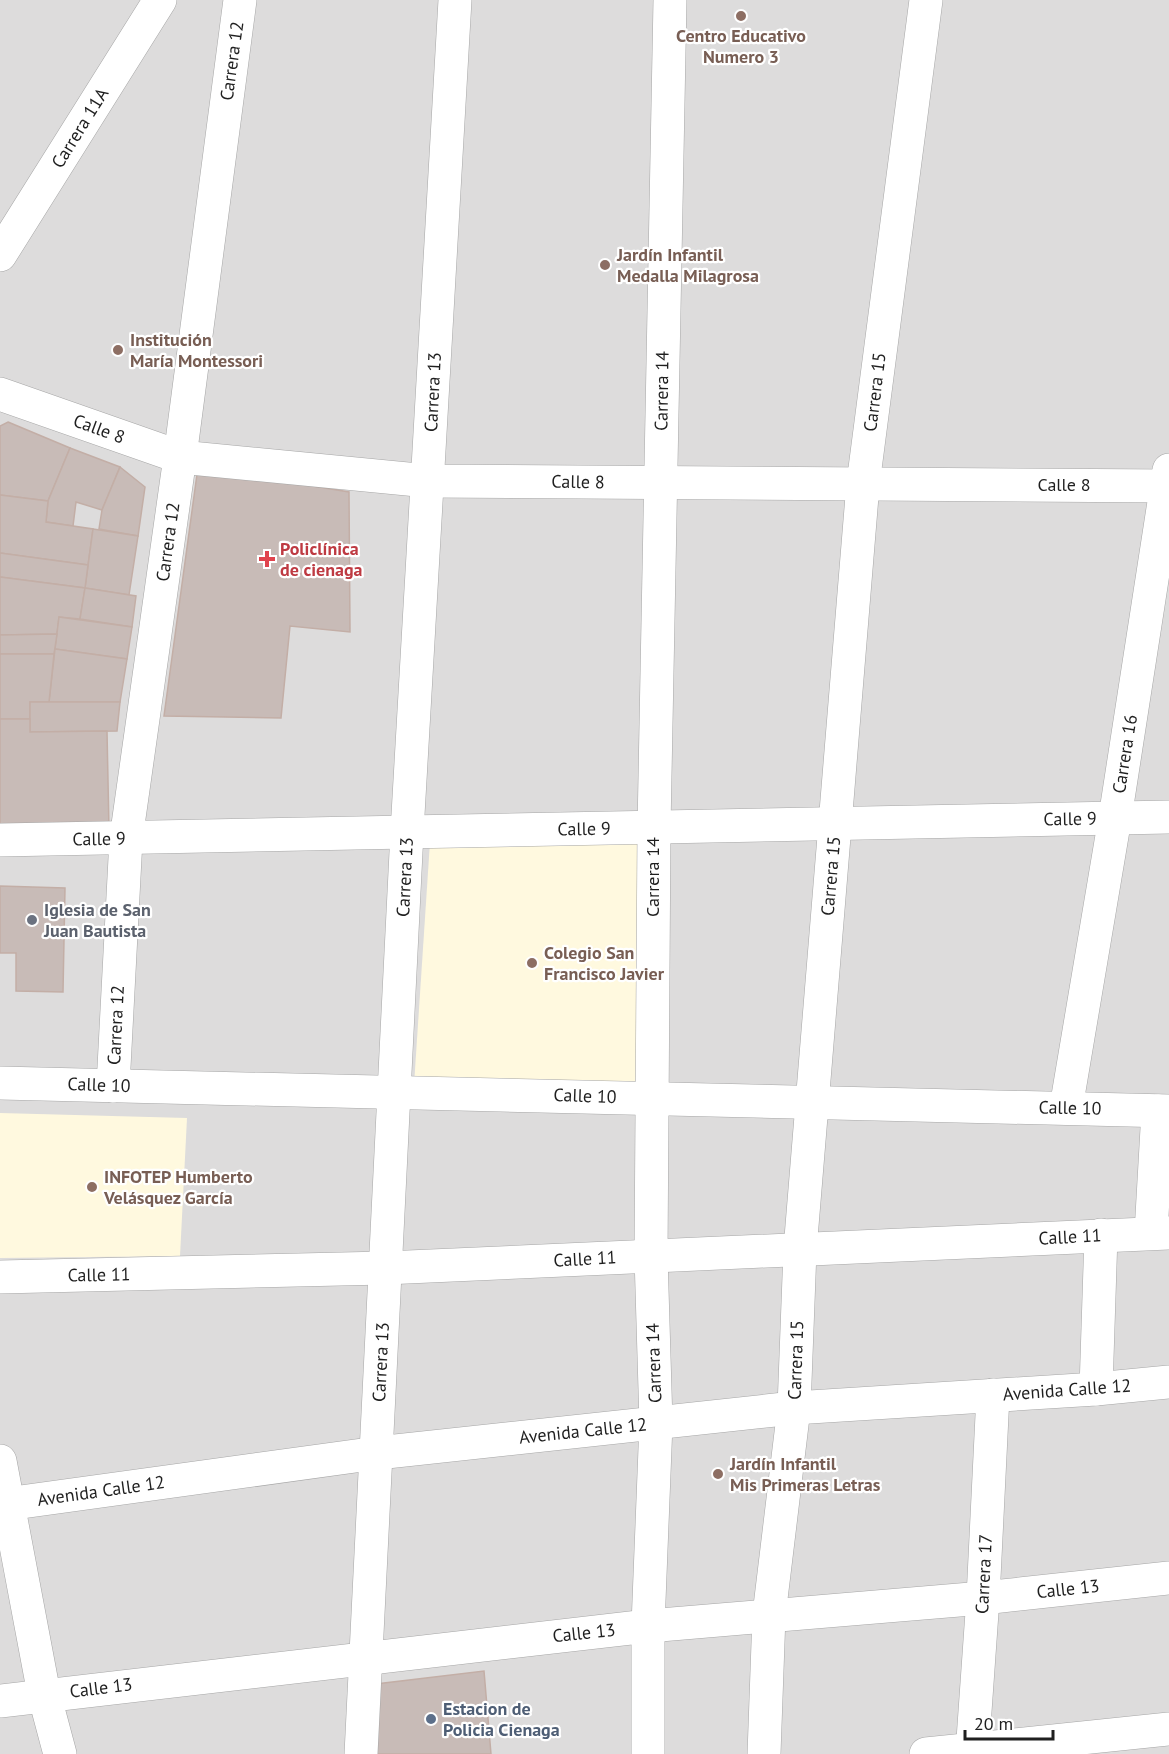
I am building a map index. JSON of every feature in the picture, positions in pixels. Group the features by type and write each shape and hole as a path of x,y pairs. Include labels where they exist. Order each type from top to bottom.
{"street":[{"name":"Carrera 11A","path":"0,255 160,0"},
{"name":"Carrera 12","path":"113,1086 126,839 180,457 240,0"},
{"name":"Carrera 13","path":"361,1754 393,1091 455,0"},
{"name":"Carrera 14","path":"648,1754 648,1626 656,1423 651,1256 654,828 670,0"},
{"name":"Carrera 15","path":"764,1754 769,1615 795,1408 800,1250 863,484 926,0"},
{"name":"Calle 8","path":"0,394 180,457 428,481 863,484 1168,481"},
{"name":"Carrera 16","path":"1066,1108 1168,481"},
{"name":"Calle 9","path":"0,840 1169,817"},
{"name":"Calle 10","path":"0,1083 1163,1111"},
{"path":"1160,1233 1163,1111"},
{"name":"Calle 11","path":"0,1277 385,1268 1160,1233"},
{"path":"1096,1389 1101,1235"},
{"name":"Avenida Calle 12","path":"4,1504 377,1453 795,1408 1096,1389 1169,1382"},
{"name":"Carrera 17","path":"973,1751 993,1395"},
{"path":"0,1461 4,1504 44,1695 60,1754"},
{"name":"Calle 13","path":"0,1701 648,1626 983,1598 1169,1578"},
{"path":"926,1754 973,1751 1169,1729"}],"shaded area":[{"path":"0,0 1169,0 1169,1754 0,1754"},
{"name":"Colegio San Francisco Javier","path":"642,840 641,1088 414,1085 430,842"},
{"name":"INFOTEP Humberto Velásquez García","path":"0,1113 187,1118 180,1256 0,1258"}],"building":[{"path":"8,422 70,448 48,501 0,495 0,426"},
{"path":"70,448 120,467 102,510 76,502 73,526 46,522 48,501"},
{"path":"120,467 145,487 138,536 99,529 102,510"},
{"name":"Policlínica de cienaga","path":"198,467 349,492 350,632 290,626 281,718 164,716"},
{"path":"0,495 48,501 46,522 93,529 88,565 0,553"},
{"path":"93,529 138,536 129,595 85,588"},
{"path":"0,553 88,565 85,588 0,577"},
{"path":"0,577 85,588 80,619 59,617 57,634 0,635"},
{"path":"85,588 136,596 132,627 80,619"},
{"path":"59,617 132,627 127,659 55,649"},
{"path":"57,634 54,654 0,654 0,635"},
{"path":"55,649 127,659 120,702 49,702"},
{"path":"0,654 54,654 49,702 30,702 30,719 0,719"},
{"path":"30,702 120,702 117,731 30,732"},
{"path":"0,719 30,719 30,732 107,731 109,830 0,831"},
{"name":"Iglesia de San Juan Bautista","path":"0,886 65,888 63,992 16,991 16,953 0,953"},
{"name":"Estacion de Policia Cienaga","path":"484,1671 491,1754 373,1754 376,1684"}],"place":[{"name":"Centro Educativo Numero 3","path":"741,16"},
{"name":"Jardín Infantil Medalla Milagrosa","path":"605,265"},
{"name":"Institución María Montessori","path":"118,350"},
{"name":"Policlínica de cienaga","path":"267,559"},
{"name":"Iglesia de San Juan Bautista","path":"32,920"},
{"name":"Colegio San Francisco Javier","path":"532,963"},
{"name":"INFOTEP Humberto Velásquez García","path":"92,1187"},
{"name":"Jardín Infantil Mis Primeras Letras","path":"718,1474"},
{"name":"Estacion de Policia Cienaga","path":"431,1719"}]}
